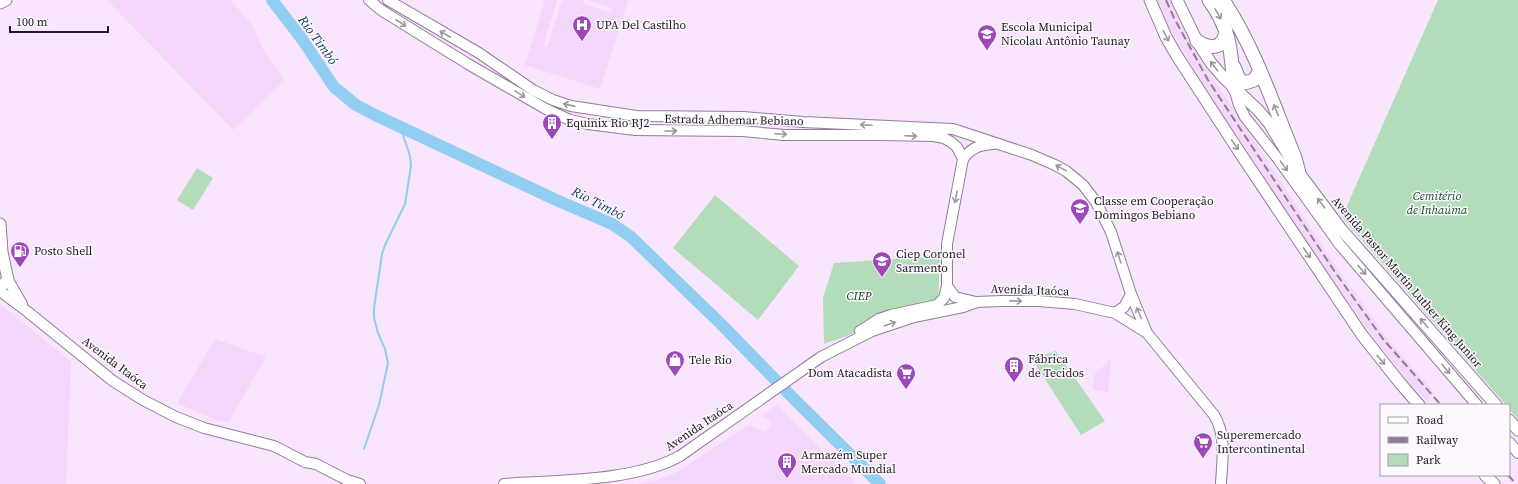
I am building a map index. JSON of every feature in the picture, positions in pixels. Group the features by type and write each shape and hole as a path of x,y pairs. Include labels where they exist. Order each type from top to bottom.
{"highway":[{"path":"1208,0 1221,18 1226,30 1232,62 1234,88"},
{"path":"1223,0 1245,37 1260,71 1295,158 1299,173"},
{"path":"1197,41 1208,47 1216,46 1223,40 1226,30"},
{"path":"1232,62 1237,76 1242,82 1245,83 1254,80 1260,71"}],"main road":[{"path":"0,3 6,0"},
{"name":"Estrada Adhemar Bebiano","path":"369,0 405,26 486,74 560,116 576,122 642,130 742,131 784,135 871,134 934,136 944,138 951,142 957,147 963,159 976,146 997,144"},
{"name":"Estrada Adhemar Bebiano","path":"388,0 479,53 544,96 571,106 636,116 743,117 803,122 953,129 1032,155 1066,171 1083,185 1096,202 1111,232 1130,294 1147,332 1214,415 1220,426 1223,453 1222,484"},
{"path":"1150,0 1166,37 1177,56 1240,153 1362,335 1418,404"},
{"name":"Avenida Pastor Martin Luther King Junior","path":"1177,0 1197,41 1211,62 1234,88 1258,110 1269,123 1299,173 1341,229 1495,404"},
{"path":"453,54 479,53 486,74"},
{"path":"1234,88 1239,105 1245,117 1278,159 1340,245 1476,404"},
{"path":"602,126 604,111"},
{"path":"742,131 746,129 747,125 746,120 743,117"},
{"path":"963,159 947,244 947,286 955,297 978,302"},
{"name":"Avenida Itaóca","path":"0,224 3,277 28,312"},
{"name":"Avenida Itaóca","path":"842,346 849,337 879,319 937,305 944,298 947,286"},
{"name":"Avenida Itaóca","path":"0,291 113,380 143,400 191,423 218,432 267,444 305,462 316,464 347,480 360,484"},
{"path":"1115,313 1124,307 1130,294"},
{"name":"Avenida Itaóca","path":"504,484 589,478 632,473 658,466 680,456 821,357 888,325 914,317 963,307 978,302 1038,301 1075,304 1115,313 1147,332"},
{"path":"1510,421 1518,430"},
{"path":"1510,443 1518,453"},
{"name":"Avenida Itaóca","path":"305,462 313,469 342,484"},
{"path":"1486,476 1494,484"}],"shaded area":[{"path":"107,0 230,0 251,23 265,53 285,80 233,130"},
{"name":"UPA Del Castilho","path":"545,0 557,0 543,46 547,48 562,0 584,0 583,4 611,13 612,8 588,0 628,0 600,89 525,65"},
{"path":"1157,0 1170,0 1208,70 1333,262 1390,342 1435,393 1427,400 1410,384 1369,332 1289,218 1204,87 1170,28"},
{"path":"0,304 71,362 66,484 0,484"},
{"path":"215,339 266,357 228,423 213,419 177,403"},
{"path":"1111,359 1108,392 1093,390 1094,375"},
{"path":"777,405 856,484 636,484 654,481 677,472 749,425 766,433 772,421 761,416"}],"green space":[{"name":"Cemitério de Inhaúma","path":"1438,0 1518,0 1518,419 1510,410 1510,404 1505,404 1342,217"},
{"path":"197,168 213,178 193,210 177,200"},
{"path":"715,195 799,266 758,320 673,248"},
{"name":"CIEP","path":"940,256 938,303 824,344 823,298 834,263"},
{"path":"1056,351 1105,421 1081,435 1032,359"}],"waterway":[{"name":"Rio Timbó","path":"272,0 302,39 334,87 356,105 554,199 612,224 631,237 721,324 880,484"},
{"path":"364,449 379,405 388,363 385,349 378,333 374,318 374,308 382,254 405,204 411,166 410,156 403,135 395,125"}],"railway":[{"path":"1166,0 1174,18 1208,80 1335,272 1383,339 1440,404"},
{"path":"1509,476 1516,484"}],"place":[{"name":"UPA Del Castilho","path":"582,42"},
{"name":"Escola Municipal Nicolau Antônio Taunay","path":"987,51"},
{"name":"Equinix Rio RJ2","path":"552,140"},
{"name":"Classe em Cooperação Domingos Bebiano","path":"1080,225"},
{"name":"Posto Shell","path":"20,268"},
{"name":"Ciep Coronel Sarmento","path":"882,278"},
{"name":"Tele Rio","path":"675,377"},
{"name":"Fábrica de Tecidos","path":"1014,383"},
{"name":"Dom Atacadista","path":"906,390"},
{"name":"Superemercado Intercontinental","path":"1203,459"},
{"name":"Armazém Super Mercado Mundial","path":"787,479"}]}
